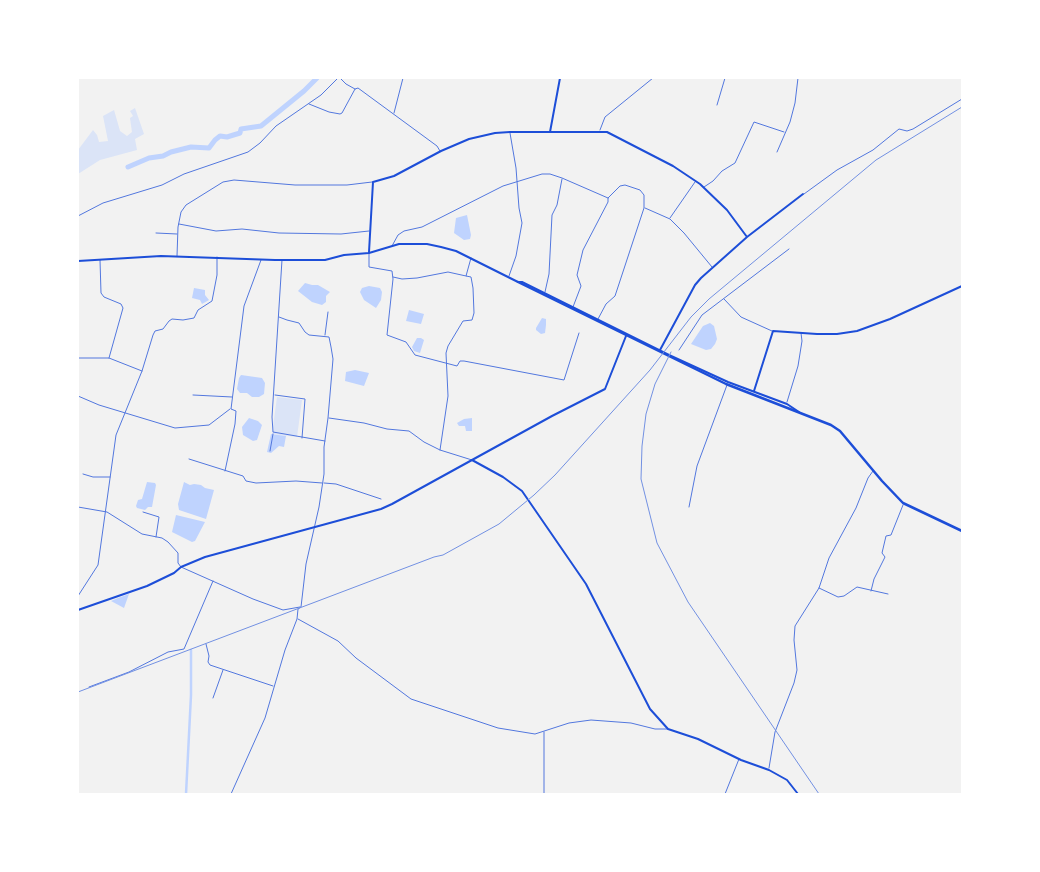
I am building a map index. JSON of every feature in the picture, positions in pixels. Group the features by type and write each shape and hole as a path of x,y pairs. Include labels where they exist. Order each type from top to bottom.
{"highway":[{"path":"518,282 726,384 831,425 840,431 903,504 962,531"}],"main road":[{"path":"550,132 560,78"},
{"path":"369,254 373,182 394,176 469,139 494,133 510,132 607,132 673,166 704,187 726,210 747,237"},
{"path":"660,350 695,285 712,267 747,237 803,194"},
{"path":"78,261 176,256 325,260 344,255 369,254 399,244 426,244 456,251 728,382 787,404 799,412"},
{"path":"754,392 773,331 837,334 857,330 890,319 962,286"},
{"path":"78,610 147,586 170,575 181,567 206,557 381,509 605,389 627,334"},
{"path":"472,460 518,486 530,501 586,584 650,709 668,729 698,739 739,759 769,770 787,780 798,794"}],"street":[{"path":"78,216 103,202 162,185 184,174 248,152 260,143 276,126 321,95 339,78 355,89 358,88 394,114 437,146 440,152"},
{"path":"394,114 403,78"},
{"path":"600,132 605,117 652,78"},
{"path":"717,105 725,78"},
{"path":"777,152 796,103 798,78"},
{"path":"309,104 329,112 342,114 355,89"},
{"path":"803,194 838,170 873,150 899,128 907,131 913,129 962,99"},
{"path":"704,187 713,182 722,171 735,163 754,122 784,132"},
{"path":"509,276 516,256 522,223 510,132"},
{"path":"392,246 398,235 404,231 422,227 489,193 542,174 562,178 608,198"},
{"path":"545,293 549,274 552,215 558,206 562,178"},
{"path":"176,256 180,212 223,182 234,180 295,185 347,185 373,182"},
{"path":"670,219 696,181"},
{"path":"574,307 580,286 578,276 583,250 607,205 608,198 618,187 625,185 642,192 644,208 615,296 606,304 598,320"},
{"path":"644,208 670,219 712,267"},
{"path":"178,223 216,231 242,229 279,233 341,234 370,231"},
{"path":"156,232 178,234"},
{"path":"679,350 702,315 789,249"},
{"path":"369,254 369,267 392,271 387,335 406,342 415,355 457,366 460,361 464,361 564,380 579,333"},
{"path":"78,596 98,565 107,512 116,435 142,371 153,335 155,331 164,328 172,319 194,318 198,310 212,301 215,291 218,257"},
{"path":"466,276 471,258"},
{"path":"100,259 101,293 104,297 121,304 123,308 109,358"},
{"path":"78,396 124,413 175,428 209,425 231,409 244,306 262,259"},
{"path":"270,451 273,433 282,260"},
{"path":"393,277 396,279 417,278 448,272 471,277 474,313 472,320 463,321 448,346 446,364 448,396 440,450"},
{"path":"724,298 741,317 773,331"},
{"path":"325,336 328,312"},
{"path":"231,794 266,718 285,650 297,619 298,609 301,607 306,564 323,483 333,358 329,338 309,334 305,332 299,322 279,317"},
{"path":"787,404 798,366 802,341 801,333"},
{"path":"78,358 109,358 142,371"},
{"path":"689,508 697,466 728,382"},
{"path":"193,395 232,397"},
{"path":"274,395 305,399 302,438"},
{"path":"224,471 232,442 236,411 231,409"},
{"path":"328,418 364,422 387,429 409,431 424,442 440,450 472,460"},
{"path":"273,433 325,441"},
{"path":"189,459 243,476 246,481 256,483 296,481 336,484 382,499"},
{"path":"769,770 775,732 794,683 797,670 794,640 796,626 819,588 829,558 856,508 873,470"},
{"path":"83,474 93,477 111,477"},
{"path":"871,591 885,557 882,553 886,536 891,535 903,504"},
{"path":"78,506 107,512 142,534 162,538 178,553 178,564 181,567 282,610 301,607"},
{"path":"143,512 159,517 156,538"},
{"path":"89,687 129,672 168,652 184,649 213,580"},
{"path":"819,588 838,597 844,596 857,587 888,594"},
{"path":"297,619 338,640 356,658 400,692 419,703 498,728 535,734 569,723 591,720 631,723 655,730 668,729"},
{"path":"206,644 209,656 208,662 224,670 274,686"},
{"path":"213,698 224,670"},
{"path":"544,732 544,794"},
{"path":"725,794 739,759"}],"shaded area":[{"path":"135,108 144,134 135,139 137,150 100,160 78,174 78,150 93,130 99,142 108,141 103,116 114,110 120,131 127,136 132,132 130,118 133,116 130,111"},
{"path":"277,397 302,400 297,437 272,434"}],"water":[{"path":"467,215 471,235 470,239 464,240 454,233 456,218"},
{"path":"305,283 318,285 330,292 326,296 326,302 322,305 312,302 298,291"},
{"path":"369,286 380,288 382,292 381,300 376,308 364,300 360,292 362,288"},
{"path":"194,288 205,290 205,295 209,300 202,304 200,300 192,298"},
{"path":"409,310 424,314 421,324 406,321"},
{"path":"542,318 546,319 546,325 545,333 541,334 536,328"},
{"path":"710,323 714,326 717,339 711,349 706,350 691,344 703,326"},
{"path":"417,338 424,340 420,353 414,351 412,347"},
{"path":"355,370 369,373 364,386 345,381 346,372"},
{"path":"241,375 262,378 265,383 264,394 259,397 252,397 247,393 240,393 237,389"},
{"path":"249,418 258,421 262,425 257,440 253,441 243,435 242,427"},
{"path":"472,418 472,431 466,431 465,426 459,426 457,423 464,419"},
{"path":"271,434 286,436 284,447 279,446 271,453 267,452"},
{"path":"147,482 155,483 156,485 152,507 148,507 145,510 136,506 138,500 142,499"},
{"path":"184,482 214,490 206,519 179,510 178,504"},
{"path":"176,515 205,522 195,541 192,542 172,532"},
{"path":"129,594 124,608 111,601 118,598"}],"waterway":[{"path":"128,167 149,158 163,156 191,147 209,148 220,136 227,137 240,133 241,129 261,126 317,78"},
{"path":"186,794 191,695 191,650"}],"railway":[{"path":"78,692 443,555 499,524 555,475 650,370 691,317 709,299 876,160 962,107"},
{"path":"671,352 655,384 646,414 642,446 641,479 657,543 688,602 819,794"}]}
